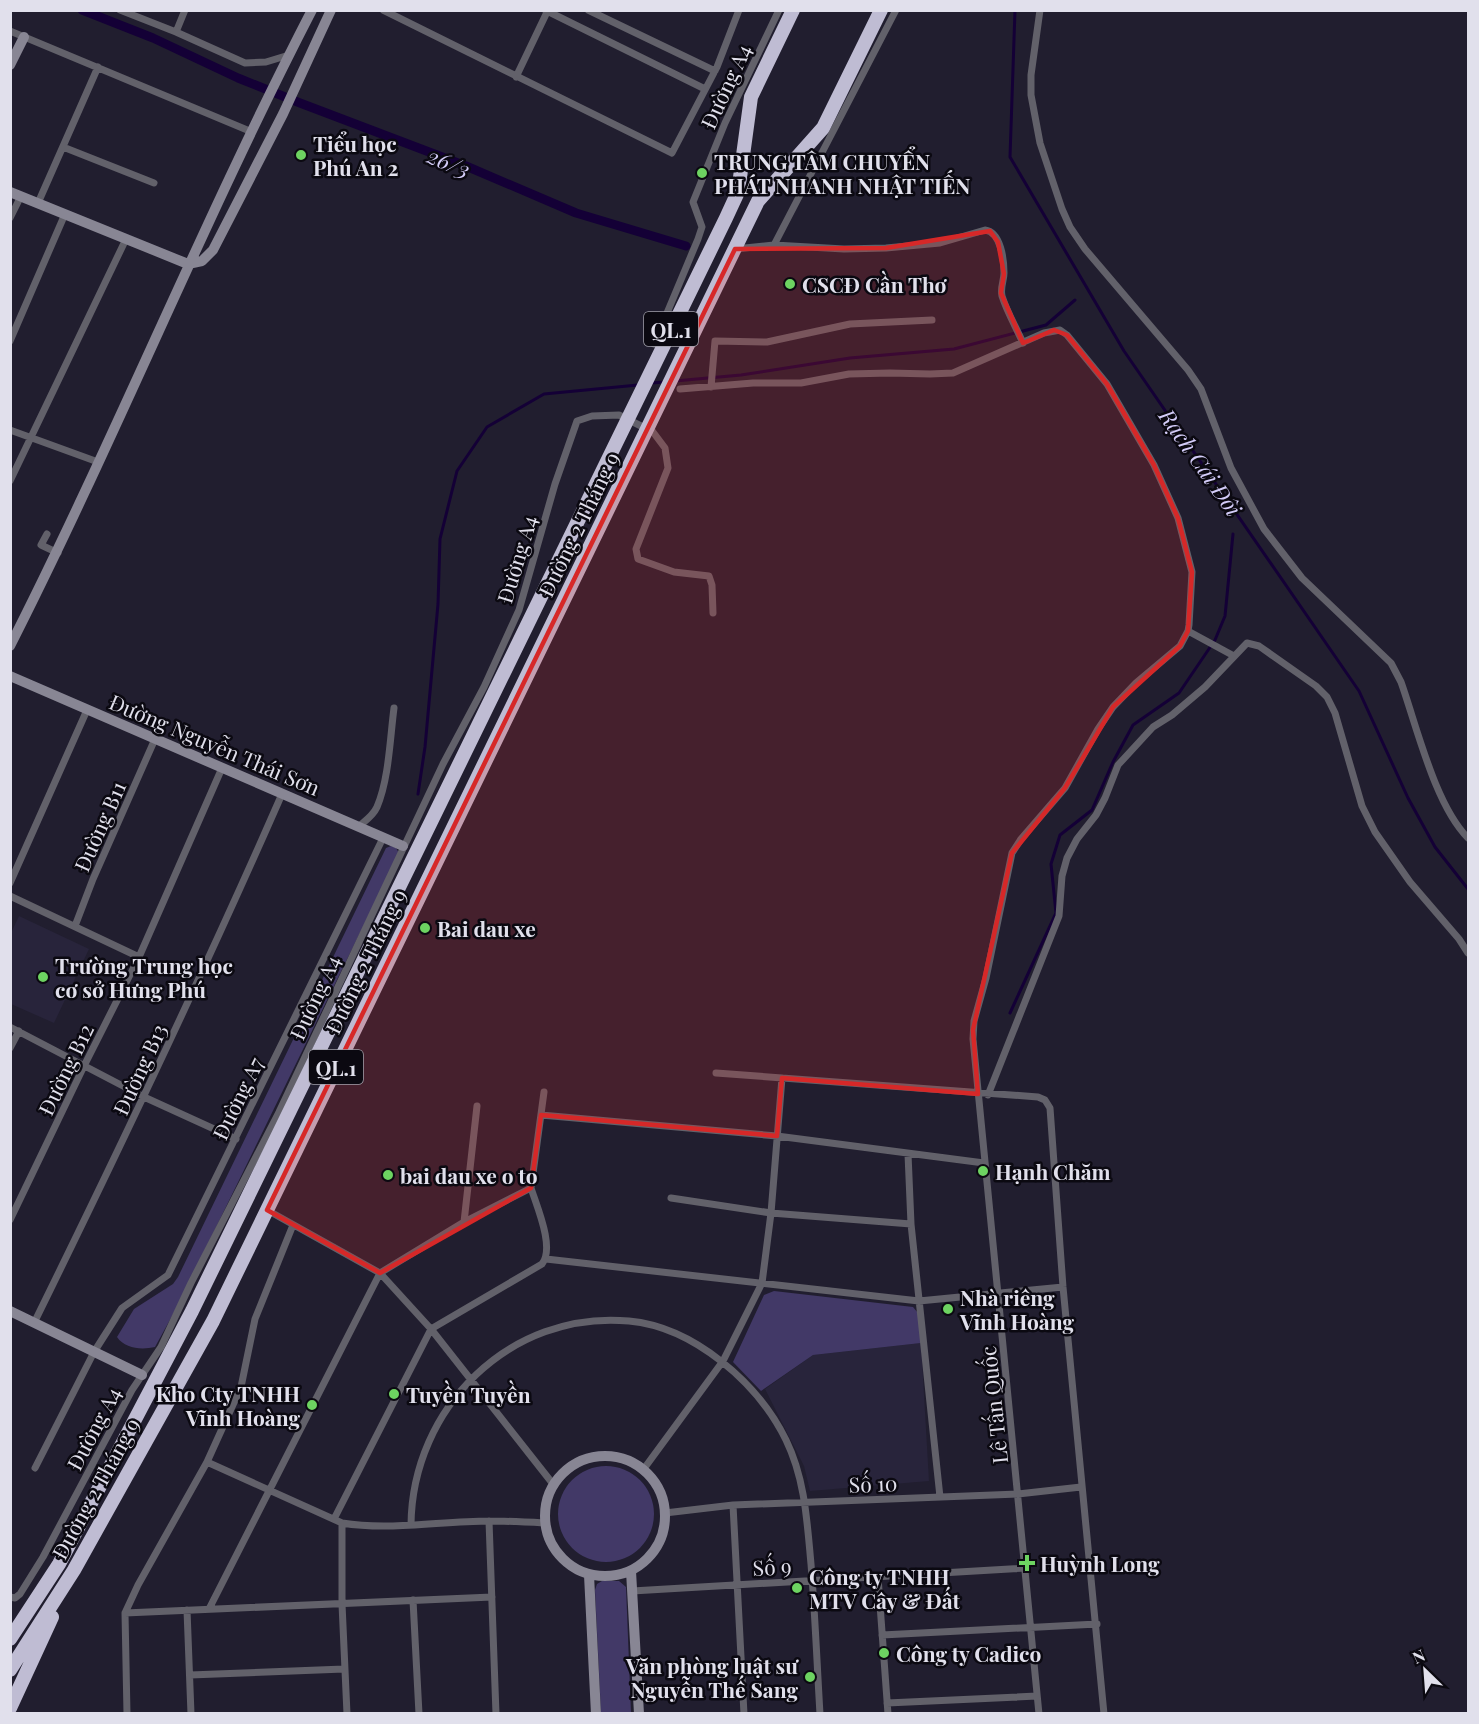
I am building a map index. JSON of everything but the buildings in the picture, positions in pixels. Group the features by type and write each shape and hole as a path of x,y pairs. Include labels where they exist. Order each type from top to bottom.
{"highway":[{"name":"Đường 2 Tháng 9","path":"10,1639 59,1564 192,1311 726,218 738,192 751,97 793,10"},
{"name":"QL.1","path":"734,251 758,201 823,128 881,10"},
{"name":"Đường 2 Tháng 9","path":"10,1670 74,1570 213,1321 734,251"},
{"path":"10,1708 74,1570"}],"street":[{"path":"120,10 245,63 266,62 289,55"},
{"path":"176,32 185,10"},
{"path":"10,646 58,553 188,264 281,69 312,10"},
{"path":"10,218 16,194 188,264 202,261 213,250 283,114 331,10"},
{"path":"383,10 672,153 715,71 739,10"},
{"path":"588,10 715,71"},
{"name":"Đường A4","path":"654,344 699,239 702,226 693,202 725,123 779,10"},
{"path":"774,245 896,10"},
{"path":"1040,10 1031,75 1031,95 1040,143 1070,227 1085,249 1188,370 1201,389 1231,468 1264,529 1302,578 1391,663 1401,682 1444,804 1468,838"},
{"path":"516,77 547,11 705,89"},
{"path":"10,32 252,132"},
{"path":"10,64 24,37"},
{"path":"38,203 98,67"},
{"path":"63,147 154,183"},
{"path":"10,341 65,214"},
{"path":"734,251 774,245 844,249 886,248 940,243 985,230 994,233 998,242 1004,274 1001,293 1021,339"},
{"path":"10,481 126,239"},
{"path":"711,384 715,341 767,342 850,324 932,320"},
{"path":"680,389 711,384 801,383 849,374 953,373 1021,339 1060,330 1067,335 1107,384 1154,465 1178,518 1192,572 1188,631 1234,656"},
{"name":"Đường A4","path":"10,1596 15,1599 33,1574 132,1390 161,1347 196,1273 279,1112 404,846 484,687 519,610 577,421 584,417 619,415 653,432 665,448 668,468 636,549 638,558 674,572 709,576 712,585 713,613"},
{"path":"10,430 98,462"},
{"path":"47,534 41,545 58,553"},
{"name":"Lê Tấn Quốc","path":"1039,1713 984,1163 973,1030 1012,853 1021,839 1065,788 1113,707 1136,683 1180,646 1188,631"},
{"path":"988,1095 1059,916 1062,876 1067,858 1077,839 1101,807 1118,765 1153,726 1172,715 1205,687 1247,644 1259,646 1316,686 1327,697 1335,713 1362,806 1375,832 1410,882 1459,939 1468,953"},
{"name":"Đường Nguyễn Thái Sơn","path":"10,676 404,846"},
{"path":"358,827 370,817 377,807 385,776 394,708"},
{"path":"10,884 87,710"},
{"name":"Đường B11","path":"75,926 93,879 155,739"},
{"name":"Đường B12","path":"12,1215 139,957 222,768"},
{"name":"Đường B13","path":"34,1323 230,914 282,794"},
{"name":"Đường A7","path":"35,1468 94,1352 122,1308 168,1275 383,838"},
{"path":"10,896 139,957"},
{"path":"10,1027 144,1097 236,1139"},
{"path":"10,1048 19,1031"},
{"path":"716,1073 1038,1097 1045,1100 1050,1108 1063,1287 1104,1713"},
{"path":"644,1470 723,1361 762,1283 771,1213 782,1078"},
{"path":"334,1520 432,1329 542,1264 546,1259 547,1245 531,1188 544,1092"},
{"path":"464,1222 477,1106"},
{"path":"541,1115 777,1136 984,1163"},
{"path":"908,1154 911,1224 940,1497"},
{"path":"209,1609 380,1273 464,1222 531,1188"},
{"path":"671,1198 771,1213 911,1224"},
{"path":"267,1210 380,1273 432,1329 553,1484"},
{"path":"127,1713 125,1613 138,1585 207,1462 241,1387 255,1319 292,1225"},
{"path":"546,1259 920,1301 1063,1287"},
{"path":"10,1311 142,1375"},
{"path":"411,1525 411,1504 424,1449 442,1416 470,1379 499,1356 519,1343 563,1326 590,1321 631,1321 674,1332 698,1344 723,1361 775,1421 792,1452 805,1501 820,1713"},
{"path":"601,1456 620,1458 644,1470 652,1478 662,1495 665,1514 664,1531 657,1547 646,1561 632,1570 611,1577 589,1575 572,1568 558,1556 549,1541 544,1523 545,1503 553,1484 566,1470 582,1460 601,1456"},
{"path":"207,1462 342,1523 354,1525 489,1521 544,1523"},
{"name":"Số 10","path":"665,1514 733,1505 1018,1494 1081,1487"},
{"path":"733,1505 744,1713"},
{"path":"489,1521 496,1713"},
{"path":"342,1523 342,1604 347,1713"},
{"name":"Số 9","path":"632,1591 1025,1568"},
{"path":"632,1570 639,1713"},
{"path":"589,1575 596,1713"},
{"path":"878,1577 888,1713"},
{"path":"125,1613 492,1597"},
{"path":"413,1600 419,1713"},
{"path":"187,1610 191,1713"},
{"path":"882,1635 1097,1624"},
{"path":"190,1675 344,1669"},
{"path":"887,1703 1037,1696"}],"highlighted area":[{"path":"990,231 998,242 1004,274 1001,293 1023,343 1054,330 1067,335 1107,384 1154,465 1178,518 1192,572 1188,631 1180,646 1113,707 1065,788 1012,853 973,1030 978,1094 782,1078 777,1136 541,1115 531,1188 380,1273 267,1210 735,249 886,248"}],"shaded area":[{"path":"391,846 399,853 177,1307 155,1347 139,1348 124,1344 117,1337 134,1309 173,1284 178,1277 386,848"},
{"name":"Trường Trung học cơ sở Hưng Phú","path":"19,916 89,949 54,1023 11,1004 11,933"},
{"path":"774,1291 913,1307 918,1313 921,1343 813,1355 761,1391 733,1362 764,1295"},
{"path":"921,1343 929,1481 810,1491 804,1466 765,1389 813,1355"},
{"path":"606,1466 624,1470 640,1480 650,1496 654,1514 650,1532 640,1548 624,1558 606,1562 588,1558 572,1548 562,1532 558,1514 562,1496 572,1480 588,1470"},
{"path":"602,1581 619,1581 626,1587 631,1713 601,1713 595,1590 597,1584"}],"waterway":[{"name":"26/3","path":"82,10 153,38 238,78 466,166 576,213 686,246"},
{"name":"Rạch Cái Đôi","path":"1015,10 1010,157 1124,351 1359,691 1408,798 1435,847 1468,889"},
{"path":"675,381 741,375 850,358 954,349 1046,325 1075,300"},
{"path":"651,383 665,382"},
{"path":"418,794 425,747 438,604 440,539 457,471 487,427 544,394 638,385"},
{"path":"1010,1013 1056,913 1051,864 1060,835 1092,810 1113,762 1133,725 1179,693 1215,640 1225,616 1233,534"}],"place":[{"name":"Tiểu học Phú An 2","path":"301,155"},
{"name":"TRUNG TÂM CHUYỂN PHÁT NHANH NHẬT TIẾN","path":"702,173"},
{"name":"CSCĐ Cần Thơ","path":"790,284"},
{"name":"Bai dau xe","path":"425,928"},
{"name":"Trường Trung học cơ sở Hưng Phú","path":"43,977"},
{"name":"Hạnh Chăm","path":"983,1171"},
{"name":"bai dau xe o to","path":"388,1175"},
{"name":"Nhà riêng Vĩnh Hoàng","path":"948,1309"},
{"name":"Tuyền Tuyền","path":"394,1394"},
{"name":"Kho Cty TNHH Vĩnh Hoàng","path":"312,1405"},
{"name":"Huỳnh Long","path":"1027,1563"},
{"name":"Công ty TNHH MTV Cây & Đất","path":"797,1588"},
{"name":"Công ty Cadico","path":"884,1653"},
{"name":"Văn phòng luật sư Nguyễn Thế Sang","path":"810,1677"}]}
